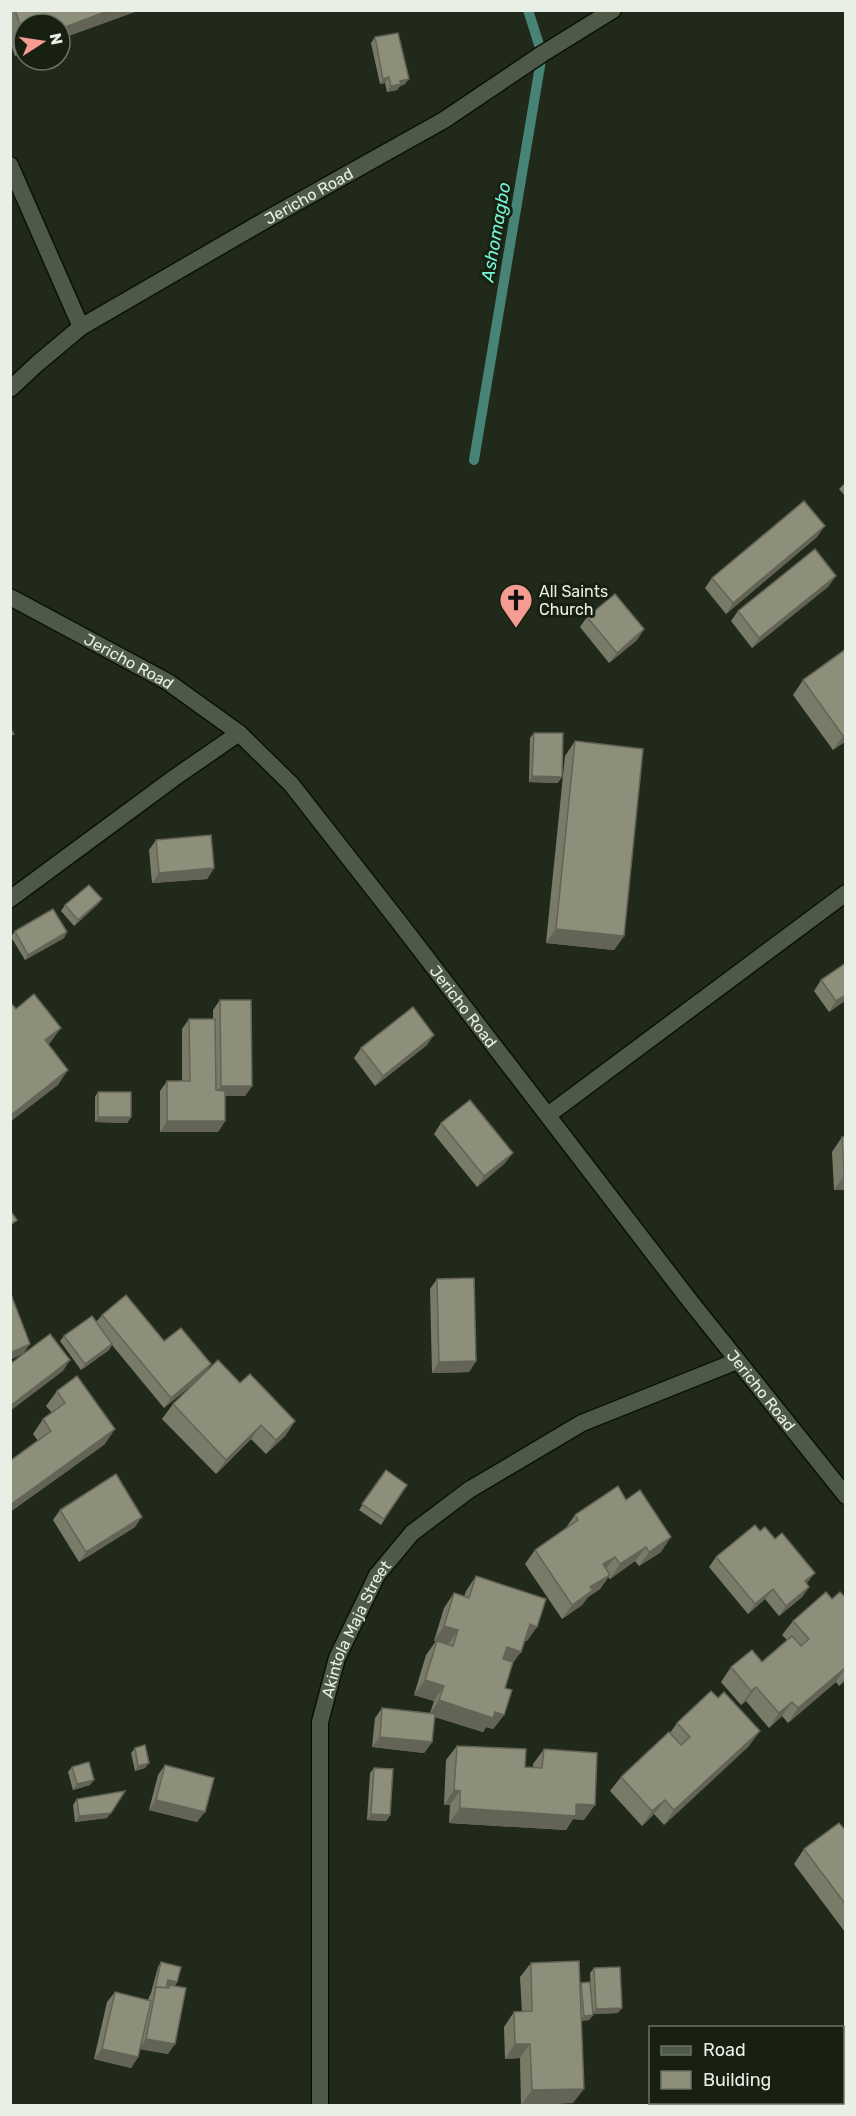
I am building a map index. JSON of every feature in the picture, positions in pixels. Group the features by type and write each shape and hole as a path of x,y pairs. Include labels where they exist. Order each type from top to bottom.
{"street":[{"name":"Jericho Road","path":"10,389 81,327 444,120 542,54 613,10"},
{"path":"10,165 81,327"},
{"name":"Jericho Road","path":"10,597 168,682 239,733 291,784 737,1361 846,1496"},
{"path":"10,899 239,733"},
{"path":"548,1115 846,892"},
{"name":"Akintola Maja Street","path":"320,2106 320,1722 337,1658 377,1575 412,1533 490,1477 582,1423 737,1361"}],"building":[{"path":"15,10 110,10 72,24 72,12 16,12"},
{"path":"398,33 409,79 391,86 389,77 383,79 375,37"},
{"path":"804,501 825,526 733,603 712,578"},
{"path":"815,549 836,576 759,638 738,611"},
{"path":"615,594 644,629 617,653 587,617"},
{"path":"846,649 846,734 843,736 803,680"},
{"path":"534,733 563,733 562,777 532,776"},
{"path":"575,741 643,749 624,936 556,929"},
{"path":"211,835 214,868 159,873 156,840"},
{"path":"89,885 102,899 78,920 65,905"},
{"path":"53,909 67,932 28,955 15,931"},
{"path":"846,963 846,995 836,1001 821,980"},
{"path":"34,994 61,1028 45,1040 68,1070 11,1115 10,1002 16,1009"},
{"path":"220,1000 251,1000 252,1086 221,1086"},
{"path":"413,1007 434,1035 383,1076 361,1048"},
{"path":"189,1019 215,1019 216,1090 225,1091 225,1121 167,1121 167,1081 190,1081"},
{"path":"98,1092 131,1092 131,1117 98,1117"},
{"path":"470,1100 513,1153 484,1176 441,1123"},
{"path":"842,1137 846,1137 846,1176 844,1176"},
{"path":"10,1210 17,1220 10,1225"},
{"path":"474,1278 476,1361 439,1362 437,1279"},
{"path":"10,1292 30,1344 10,1353"},
{"path":"126,1295 164,1341 181,1328 211,1364 171,1398 102,1315"},
{"path":"92,1316 112,1344 85,1364 64,1336"},
{"path":"50,1334 70,1360 10,1406 10,1364"},
{"path":"218,1360 240,1383 250,1374 295,1421 276,1440 261,1425 226,1460 173,1404"},
{"path":"77,1376 115,1429 10,1505 10,1461 51,1431 43,1419 65,1403 57,1391"},
{"path":"386,1470 407,1485 384,1519 362,1504"},
{"path":"116,1474 142,1517 86,1552 60,1510"},
{"path":"618,1486 626,1500 640,1490 671,1537 649,1552 646,1547 620,1564 615,1557 603,1564 610,1575 590,1587 593,1590 572,1605 535,1550 578,1520 575,1515"},
{"path":"755,1525 760,1531 765,1527 775,1539 782,1533 815,1573 805,1581 809,1587 786,1606 773,1589 755,1604 716,1557"},
{"path":"476,1576 546,1599 537,1627 530,1624 521,1652 507,1647 503,1659 513,1662 505,1688 512,1690 504,1715 495,1712 493,1718 439,1700 444,1686 425,1680 437,1641 453,1646 458,1630 444,1626 454,1593 469,1598"},
{"path":"826,1592 832,1599 840,1592 846,1598 846,1667 798,1708 792,1702 779,1713 756,1687 751,1691 731,1667 752,1650 762,1662 792,1636 801,1646 809,1639 793,1621"},
{"path":"711,1691 718,1698 724,1692 760,1731 674,1810 665,1800 652,1811 621,1777 669,1732 681,1745 690,1737 677,1723"},
{"path":"382,1708 435,1714 432,1742 380,1737"},
{"path":"145,1745 149,1763 138,1766 135,1748"},
{"path":"457,1746 526,1749 525,1767 542,1768 544,1749 597,1753 595,1805 576,1804 576,1816 460,1808 460,1791 454,1790"},
{"path":"89,1762 94,1780 77,1784 72,1767"},
{"path":"165,1765 214,1778 205,1812 156,1800"},
{"path":"374,1768 393,1769 390,1815 371,1814"},
{"path":"125,1791 111,1813 79,1816 77,1799"},
{"path":"839,1823 846,1831 846,1905 804,1849"},
{"path":"579,1961 584,2089 532,2090 530,2044 515,2044 514,2012 532,2011 531,1963"},
{"path":"161,1962 181,1967 177,1982 168,1980 166,1988 155,1988"},
{"path":"620,1967 622,2008 596,2009 594,1968"},
{"path":"590,1982 593,2015 584,2016 581,1983"},
{"path":"170,1985 186,1988 175,2044 146,2039 156,1987 169,1988"},
{"path":"115,1992 151,2001 138,2057 102,2049"}],"waterway":[{"name":"Ashomagbo","path":"474,460 542,54 528,10"}],"place":[{"name":"All Saints Church","path":"516,629"}]}
